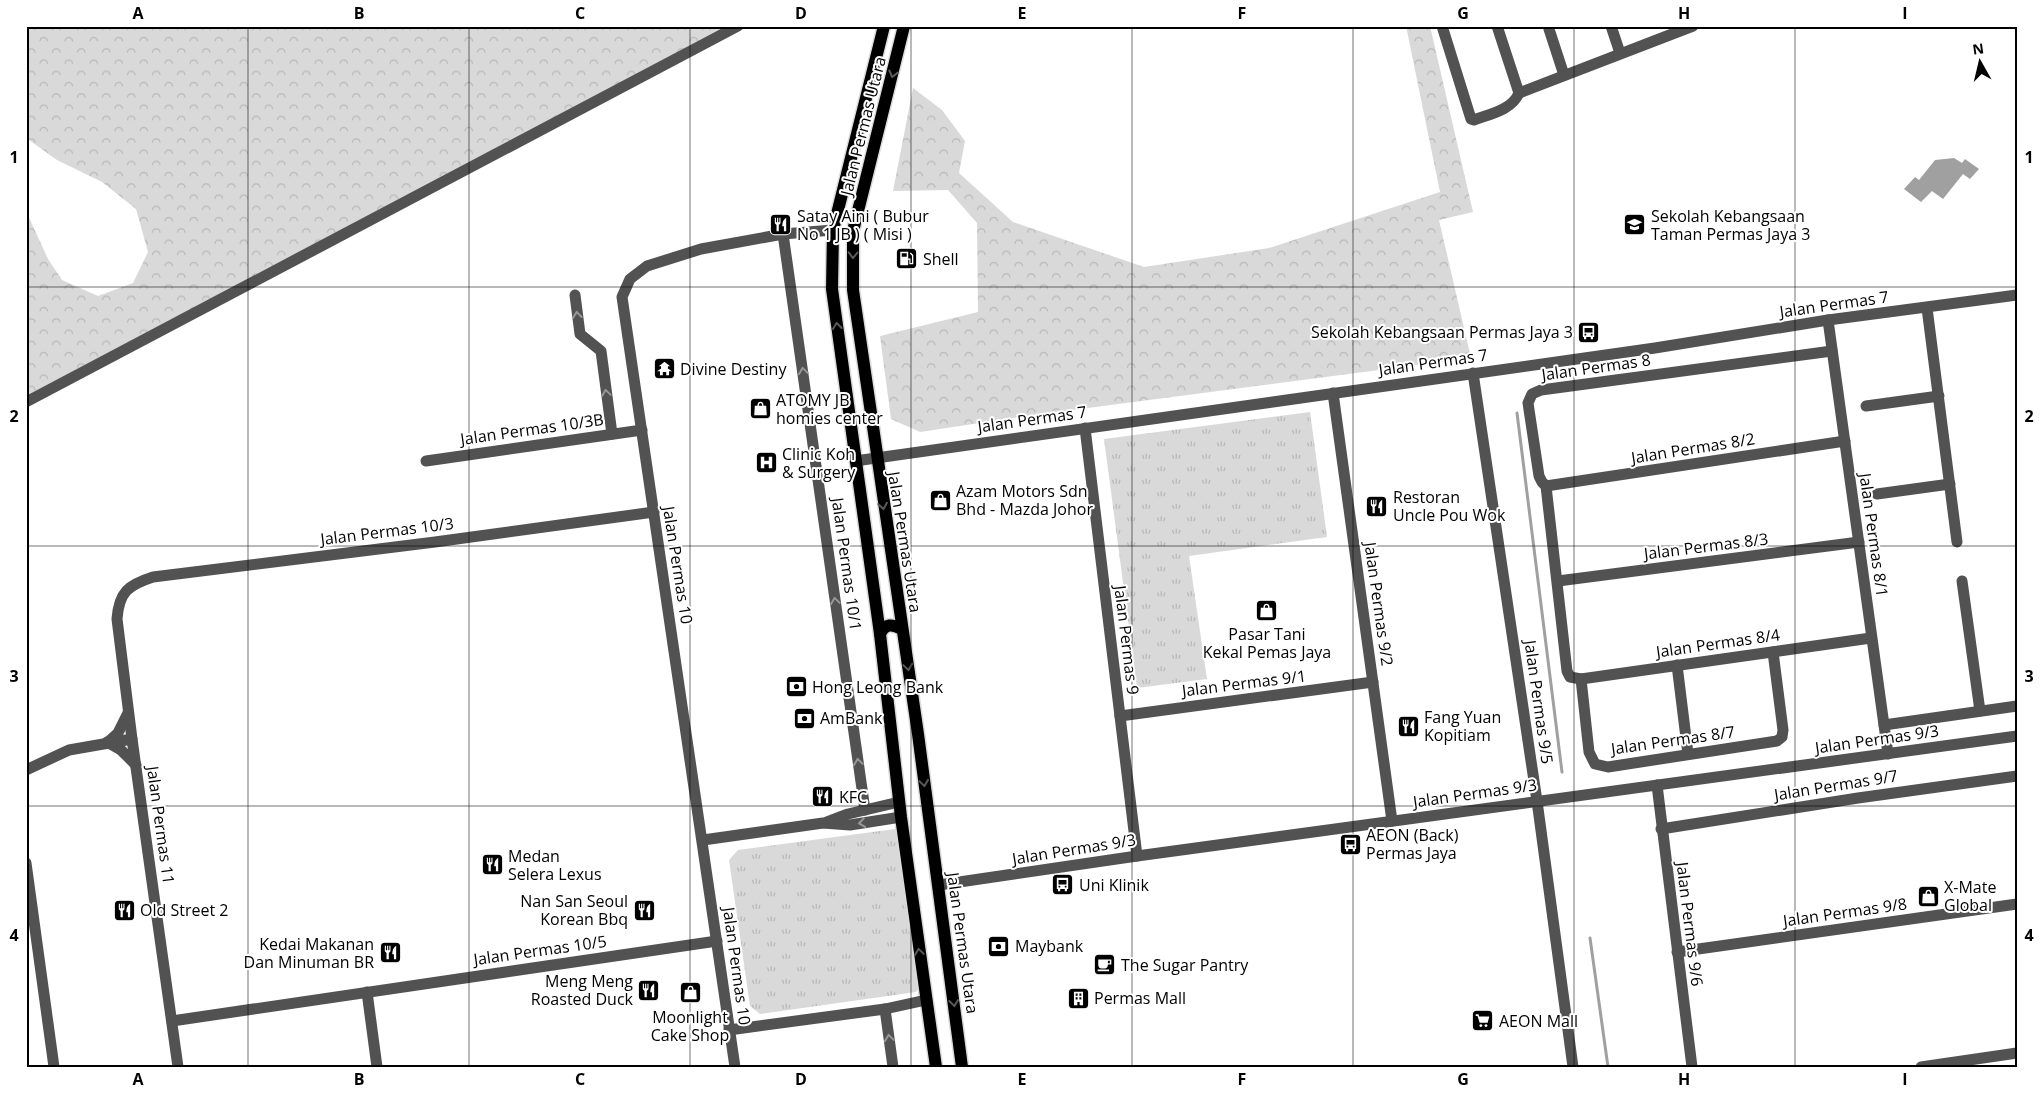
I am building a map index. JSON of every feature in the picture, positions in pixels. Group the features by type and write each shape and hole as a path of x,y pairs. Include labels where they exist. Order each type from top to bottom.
{"main road":[{"name":"Jalan Permas Utara","path":"884,26 833,230 832,289 854,461 880,634 899,802 936,1067"},
{"name":"Jalan Permas Utara","path":"904,26 853,231 853,290 939,885 962,1067"},
{"path":"880,634 882,628 888,625 902,629"}],"street":[{"path":"26,402 738,26"},
{"path":"1442,26 1471,119 1474,120 1510,105 1515,101 1518,93 1497,26"},
{"path":"1548,26 1564,75"},
{"path":"1611,26 1620,53"},
{"path":"1656,26 1660,38"},
{"path":"1518,93 1692,26"},
{"name":"Jalan Permas 10","path":"735,1067 622,297 630,279 647,266 701,249 783,234 833,230"},
{"name":"Jalan Permas 10/1","path":"783,234 865,810"},
{"path":"575,295 580,334 600,351 612,434"},
{"name":"Jalan Permas 7","path":"854,461 1473,372 1656,348 1828,320 2017,295"},
{"path":"1927,308 1957,542"},
{"name":"Jalan Permas 8/1","path":"1828,320 1888,754"},
{"name":"Jalan Permas 8","path":"1575,678 1567,671 1546,486 1539,476 1528,403 1532,394 1541,390 1832,351"},
{"name":"Jalan Permas 9/5","path":"1473,372 1537,801 1573,1067"},
{"name":"Jalan Permas 9/2","path":"1333,393 1392,821"},
{"path":"1866,406 1939,396"},
{"name":"Jalan Permas 9","path":"1084,428 1137,856"},
{"name":"Jalan Permas 10/3B","path":"426,460 642,430"},
{"name":"Jalan Permas 8/2","path":"1546,486 1844,441"},
{"path":"1877,494 1950,484"},
{"name":"Jalan Permas 10/3","path":"126,590 141,581 153,577 654,512"},
{"name":"Jalan Permas 8/3","path":"1558,581 1858,542"},
{"path":"1962,581 1980,711"},
{"name":"Jalan Permas 11","path":"126,590 119,600 117,619 128,713 178,1067"},
{"name":"Jalan Permas 8/4","path":"1575,678 1871,638"},
{"name":"Jalan Permas 8/7","path":"1575,678 1589,752 1595,764 1608,766 1777,741 1782,737 1782,722 1773,652"},
{"path":"1677,665 1688,754"},
{"name":"Jalan Permas 9/1","path":"1120,716 1373,682"},
{"path":"1884,725 2017,706"},
{"path":"107,742 118,733 128,713"},
{"name":"Jalan Permas 9/3","path":"939,885 1137,856 2017,736"},
{"path":"26,770 69,750 132,739"},
{"path":"107,742 121,750 136,765"},
{"name":"Jalan Permas 9/7","path":"1661,829 1858,798 2017,776"},
{"name":"Jalan Permas 9/6","path":"1657,785 1692,1067"},
{"path":"823,824 848,814 899,802"},
{"path":"703,840 823,824 850,825 901,817"},
{"path":"26,863 54,1067"},
{"name":"Jalan Permas 9/8","path":"1677,952 2017,904"},
{"name":"Jalan Permas 10/5","path":"172,1020 717,941"},
{"path":"367,992 377,1067"},
{"path":"729,1030 885,1009 926,1000"},
{"path":"885,1009 893,1067"},
{"path":"1921,1067 2017,1053"}],"green space":[{"path":"26,26 728,26 26,396 26,211 48,259 62,280 98,296 133,283 148,252 136,209 102,182 57,160 29,140 26,134"},
{"path":"1406,26 1430,26 1473,212 1439,220 1471,358 1026,416 920,432 891,419 880,336 978,312 977,223 948,190 893,191 913,88 942,110 965,141 959,173 1013,222 1144,267 1269,248 1440,192"},
{"path":"1310,412 1327,537 1189,556 1207,679 1137,688 1104,439"},
{"path":"895,829 900,834 920,987 916,992 760,1014 750,1006 729,860 738,850"}],"shaded area":[{"path":"1954,158 1962,163 1965,159 1979,169 1970,179 1963,174 1943,199 1932,191 1921,202 1904,189 1915,177 1919,180 1935,160"}],"waterway":[{"path":"1517,413 1562,772"},
{"path":"1590,938 1608,1067"}],"place":[{"name":"Satay Aini ( Bubur No 1 JB ) ( Misi )","path":"781,225"},
{"name":"Sekolah Kebangsaan Taman Permas Jaya 3","path":"1635,225"},
{"name":"Shell","path":"907,259"},
{"name":"Sekolah Kebangsaan Permas Jaya 3","path":"1589,332"},
{"name":"Divine Destiny","path":"664,369"},
{"name":"ATOMY JB homies center","path":"760,409"},
{"name":"Clinic Koh & Surgery","path":"766,463"},
{"name":"Azam Motors Sdn Bhd - Mazda Johor","path":"940,500"},
{"name":"Restoran Uncle Pou Wok","path":"1377,506"},
{"name":"Pasar Tani Kekal Pemas Jaya","path":"1267,610"},
{"name":"Hong Leong Bank","path":"796,687"},
{"name":"AmBank","path":"804,718"},
{"name":"Fang Yuan Kopitiam","path":"1408,726"},
{"name":"KFC","path":"823,797"},
{"name":"AEON (Back) Permas Jaya","path":"1350,844"},
{"name":"Medan Selera Lexus","path":"492,865"},
{"name":"Uni Klinik","path":"1063,885"},
{"name":"X-Mate Global","path":"1928,896"},
{"name":"Old Street 2","path":"124,910"},
{"name":"Nan San Seoul Korean Bbq","path":"644,910"},
{"name":"Maybank","path":"999,946"},
{"name":"Kedai Makanan Dan Minuman BR","path":"390,953"},
{"name":"The Sugar Pantry","path":"1105,965"},
{"name":"Meng Meng Roasted Duck","path":"649,990"},
{"name":"Moonlight Cake Shop","path":"690,993"},
{"name":"Permas Mall","path":"1078,998"},
{"name":"AEON Mall","path":"1483,1021"}]}
